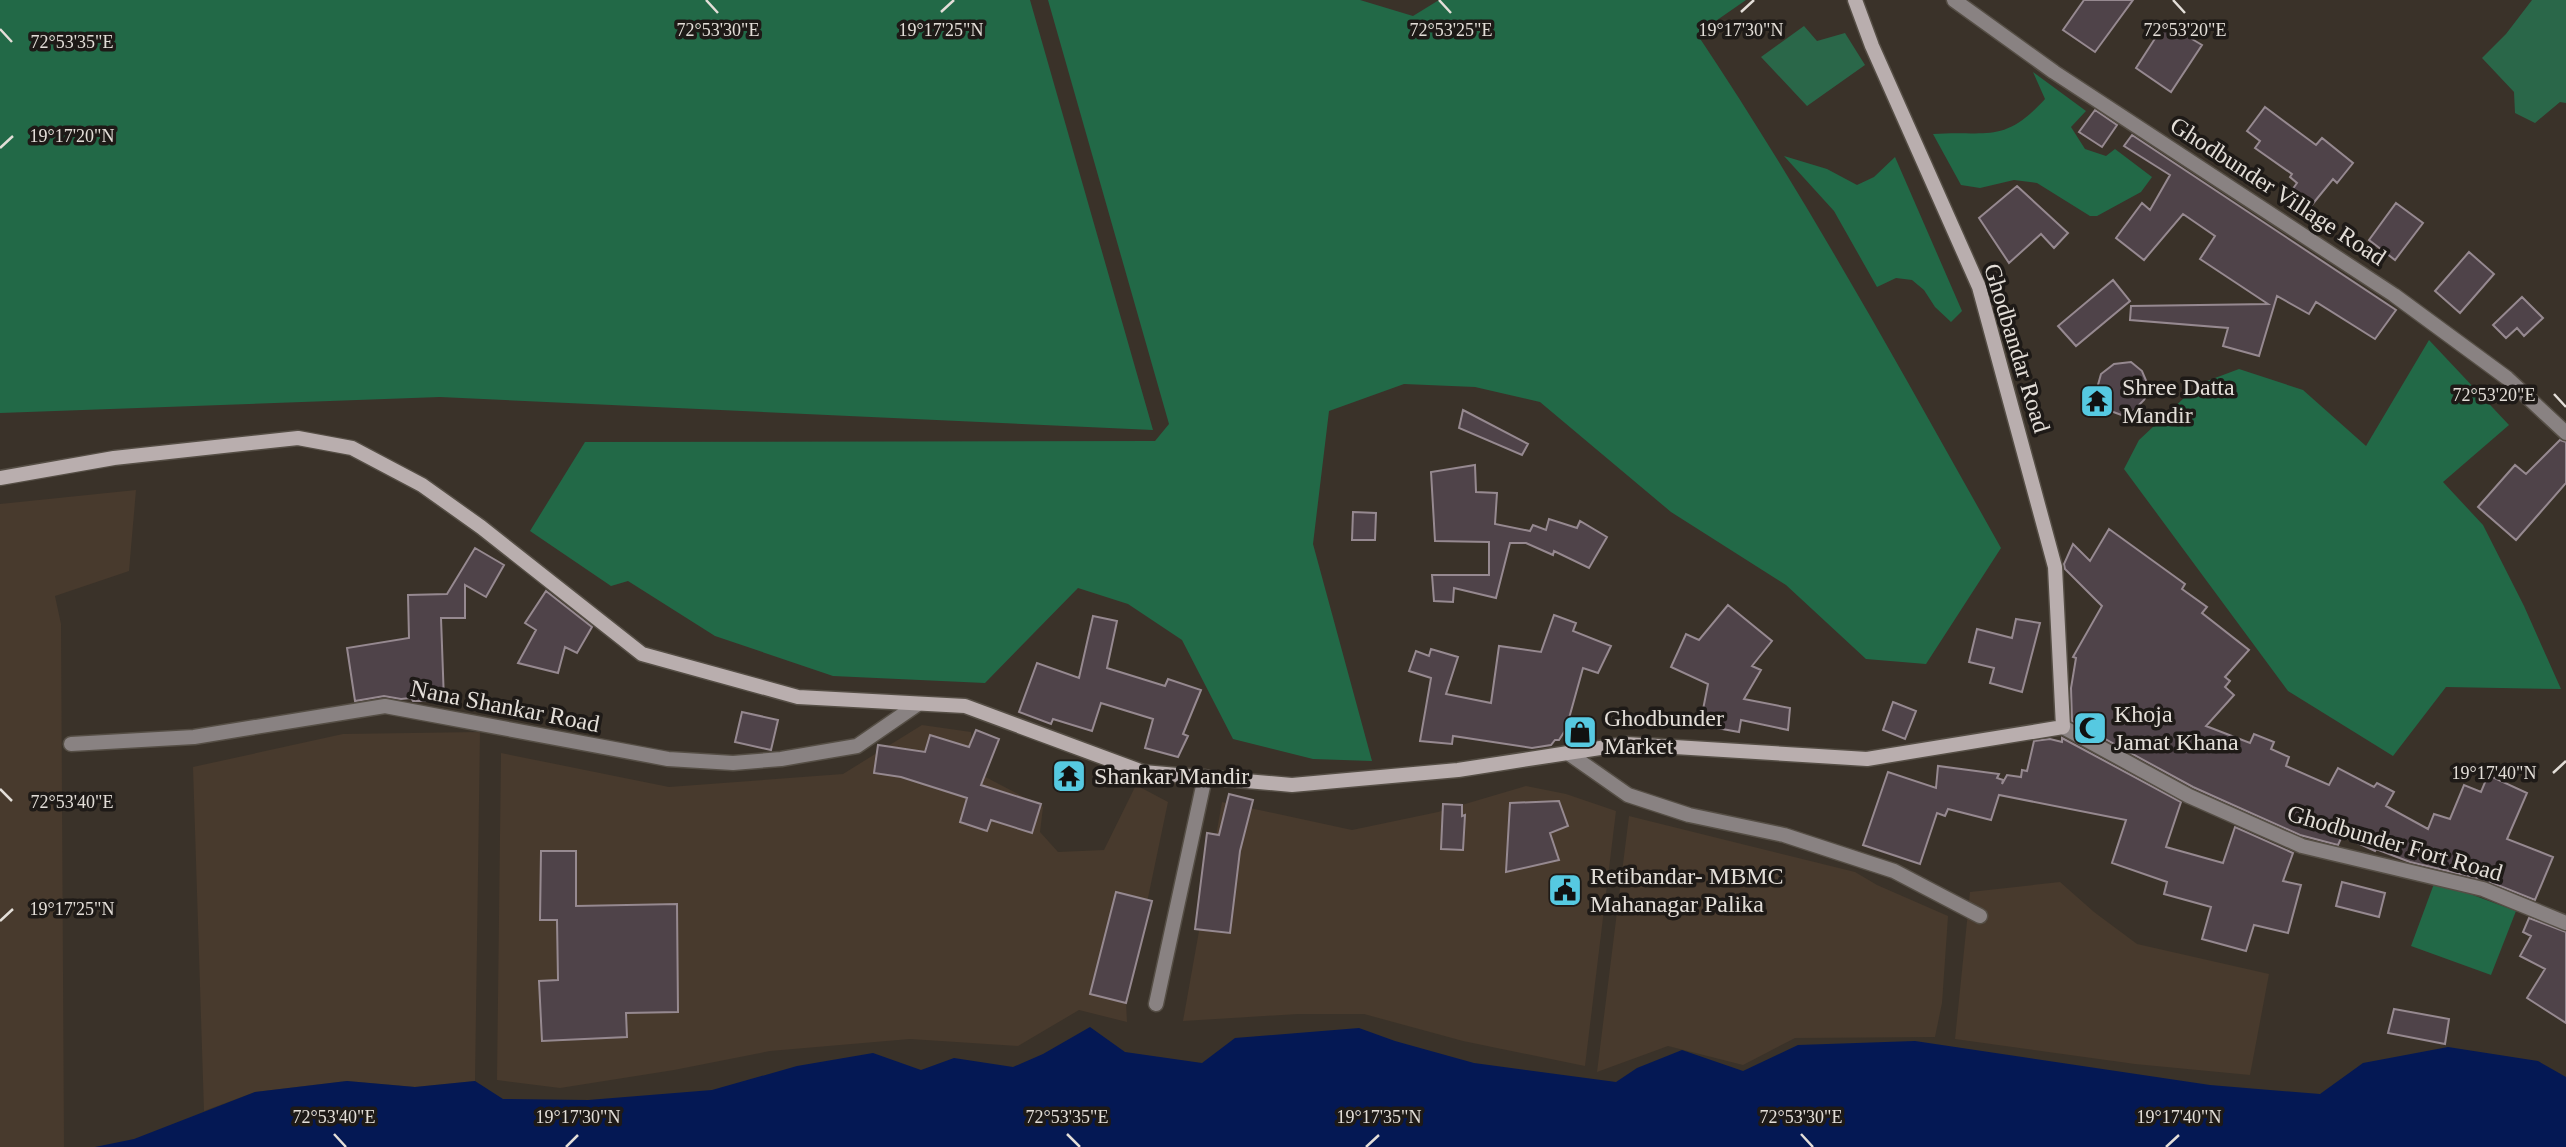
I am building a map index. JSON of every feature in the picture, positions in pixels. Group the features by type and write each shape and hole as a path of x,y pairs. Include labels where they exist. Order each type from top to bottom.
{"street":[{"name":"Ghodbandar Road","path":"1855,0 1872,46 1979,288 2055,566 2063,727"},
{"name":"Ghodbunder Village Road","path":"1954,0 2054,72 2394,295 2507,378 2566,433"},
{"path":"0,478 114,458 298,438 352,448 422,485 481,527 642,654 798,697 965,706 1143,772 1292,785 1458,771 1626,744 1867,759 2063,727"},
{"name":"Nana Shankar Road","path":"71,744 194,737 384,706 668,759 733,763 781,759 857,746 918,704"},
{"name":"Ghodbunder Fort Road","path":"2063,727 2189,796 2302,846 2483,888 2566,923"},
{"path":"1568,753 1628,795 1689,815 1784,835 1894,871 1980,916"},
{"path":"1156,1004 1205,777"}],"shaded area":[{"path":"136,490 129,571 55,596 61,624 64,1147 0,1147 0,504"},
{"path":"922,725 971,732 974,771 1043,807 1040,832 1058,852 1104,850 1136,785 1168,802 1126,1003 1127,1022 1079,1010 1018,1046 910,1039 770,1051 560,1088 497,1080 501,753 669,787 843,774"},
{"path":"480,732 475,1081 415,1087 347,1081 255,1092 204,1111 193,767 343,734"},
{"path":"1526,786 1566,794 1616,811 1585,1066 1463,1041 1364,1014 1298,1014 1183,1021 1222,802 1352,830 1438,812"},
{"path":"1629,816 1855,872 1877,885 1948,916 1942,1003 1935,1037 1795,1038 1743,1065 1668,1046 1597,1072"},
{"path":"2060,882 2137,944 2269,974 2250,1075 2135,1064 1955,1039 1970,892"},
{"path":"1090,1027 1125,1052 1202,1063 1235,1038 1359,1028 1474,1063 1616,1082 1637,1068 1682,1050 1743,1071 1798,1045 1915,1041 2210,1085 2320,1094 2363,1063 2448,1047 2538,1061 2566,1077 2566,1147 95,1147 134,1139 255,1092 347,1081 415,1087 475,1081 503,1099 588,1100 712,1090 797,1066 873,1053 921,1070 954,1058 1013,1067 1043,1054"}],"green space":[{"path":"0,0 1030,0 1153,430 440,397 0,413"},
{"path":"1048,0 1360,0 1413,16 1439,0 1746,0 1697,34 1816,224 2001,548 1926,664 1866,659 1786,585 1671,512 1540,402 1475,387 1404,384 1329,411 1313,544 1372,761 1313,759 1233,739 1182,640 1128,604 1078,588 985,683 833,676 715,636 628,581 611,586 530,531 585,442 1155,441 1169,424"},
{"path":"2532,0 2566,0 2566,103 2560,102 2535,123 2515,113 2514,92 2482,58 2506,34"},
{"path":"1804,26 1817,41 1845,33 1865,65 1807,106 1761,57"},
{"path":"2033,72 2086,111 2071,127 2085,149 2106,156 2115,149 2152,177 2141,192 2097,216 2090,216 2037,183 2014,180 1980,188 1961,185 1933,134 1994,132 2017,123 2045,99"},
{"path":"1784,156 1827,169 1857,185 1874,177 1895,157 1962,311 1951,322 1912,280 1896,278 1877,287 1834,211"},
{"path":"2429,340 2509,425 2443,482 2483,525 2524,606 2561,689 2446,687 2393,756 2288,691 2124,469 2139,440 2199,384 2239,369 2303,390 2366,446"},
{"path":"2435,881 2516,911 2491,975 2411,946"}],"building":[{"path":"2084,0 2133,0 2095,52 2063,30"},
{"path":"2165,23 2202,45 2171,92 2136,68"},
{"path":"2265,107 2316,145 2322,138 2353,163 2337,183 2333,179 2311,206 2292,190 2297,183 2290,177 2292,174 2255,148 2260,141 2247,131"},
{"path":"2095,110 2117,125 2102,147 2079,132"},
{"path":"2132,135 2396,310 2375,339 2316,302 2309,314 2277,296 2259,356 2223,346 2228,328 2130,320 2131,306 2268,304 2200,259 2215,236 2183,214 2144,260 2116,238 2142,203 2150,210 2170,175 2124,146"},
{"path":"2017,186 2068,233 2054,248 2041,234 2009,263 1979,218"},
{"path":"2396,203 2423,223 2395,260 2369,240"},
{"path":"2469,252 2494,274 2460,313 2435,291"},
{"path":"2113,280 2130,301 2076,346 2058,326"},
{"path":"2522,297 2543,318 2524,336 2517,328 2506,338 2493,325"},
{"path":"2131,362 2142,371 2150,390 2127,417 2105,409 2096,392 2101,374 2114,364"},
{"path":"1463,410 1528,444 1522,455 1459,428"},
{"path":"2560,440 2566,442 2566,483 2516,540 2478,507 2515,465 2526,474"},
{"path":"1475,465 1476,492 1497,493 1495,524 1530,531 1533,525 1546,530 1549,519 1577,528 1580,521 1607,537 1589,568 1554,551 1553,555 1526,543 1510,543 1496,598 1454,588 1453,602 1434,601 1432,575 1489,575 1489,542 1435,541 1431,472"},
{"path":"1353,512 1376,513 1375,540 1352,540"},
{"path":"2109,529 2185,584 2182,589 2207,607 2202,613 2249,650 2225,677 2230,681 2225,687 2234,695 2206,726 2250,743 2254,734 2274,742 2271,749 2289,757 2286,766 2329,785 2338,768 2374,787 2377,783 2394,792 2386,806 2428,829 2434,814 2450,819 2464,785 2481,792 2488,775 2527,793 2507,839 2553,857 2535,900 2485,880 2410,862 2376,849 2375,851 2342,836 2338,845 2300,835 2193,787 2072,721 2071,688 2076,658 2073,657 2102,606 2065,569 2064,564 2073,544 2090,561"},
{"path":"475,548 504,565 486,597 465,585 465,618 441,618 444,701 413,701 411,698 384,696 355,701 347,648 409,638 408,595 447,594"},
{"path":"546,591 592,627 577,653 565,647 558,673 518,663 536,630 525,623"},
{"path":"1728,605 1772,641 1752,666 1761,670 1744,699 1790,708 1788,730 1741,720 1739,732 1700,725 1708,684 1671,667 1686,634 1699,640"},
{"path":"1554,615 1576,623 1573,631 1611,646 1598,673 1583,668 1566,729 1559,740 1555,740 1551,745 1532,748 1453,736 1452,744 1420,741 1431,678 1409,671 1416,651 1429,656 1431,649 1458,657 1446,694 1491,703 1499,646 1541,652"},
{"path":"1093,616 1117,621 1107,668 1165,686 1168,679 1201,690 1183,734 1188,736 1178,757 1145,748 1153,719 1101,703 1092,731 1053,719 1051,724 1019,712 1037,663 1079,678"},
{"path":"2016,619 2040,623 2022,692 1990,683 1994,668 1969,662 1977,629 2012,638"},
{"path":"1893,702 1916,711 1905,739 1883,730"},
{"path":"742,712 778,720 771,750 735,742"},
{"path":"976,730 999,739 981,785 1041,804 1032,833 991,820 987,831 960,822 967,798 901,777 874,773 878,745 925,752 930,735 969,747"},
{"path":"2062,738 2181,802 2166,847 2223,863 2235,827 2293,853 2283,881 2301,885 2288,933 2254,925 2246,951 2202,939 2211,907 2164,894 2167,882 2112,863 2126,820 1999,795 1991,820 1948,809 1945,816 1937,813 1920,864 1863,845 1888,772 1936,788 1938,766 1999,774 1997,778 2003,780 2002,784 2007,775 2021,777 2022,770 2027,771 2034,741 2050,739 2062,742"},
{"path":"1229,794 1253,800 1240,851 1230,933 1195,929 1207,833 1219,835"},
{"path":"1559,801 1568,826 1550,833 1559,860 1506,872 1510,803"},
{"path":"1443,804 1462,805 1462,816 1465,815 1463,850 1441,849"},
{"path":"541,851 576,851 576,906 677,904 678,1012 626,1013 627,1037 542,1041 539,981 558,980 557,920 540,920"},
{"path":"2342,882 2385,893 2379,917 2336,906"},
{"path":"1116,892 1152,901 1126,1003 1090,994"},
{"path":"2529,918 2566,932 2566,1023 2527,998 2545,969 2520,956 2531,936 2523,932"},
{"path":"2394,1009 2449,1019 2445,1044 2388,1033"}],"place":[{"name":"Shree Datta Mandir","path":"2097,401"},
{"name":"Khoja Jamat Khana","path":"2090,728"},
{"name":"Ghodbunder Market","path":"1580,732"},
{"name":"Shankar Mandir","path":"1069,776"},
{"name":"Retibandar- MBMC Mahanagar Palika","path":"1565,890"}]}
